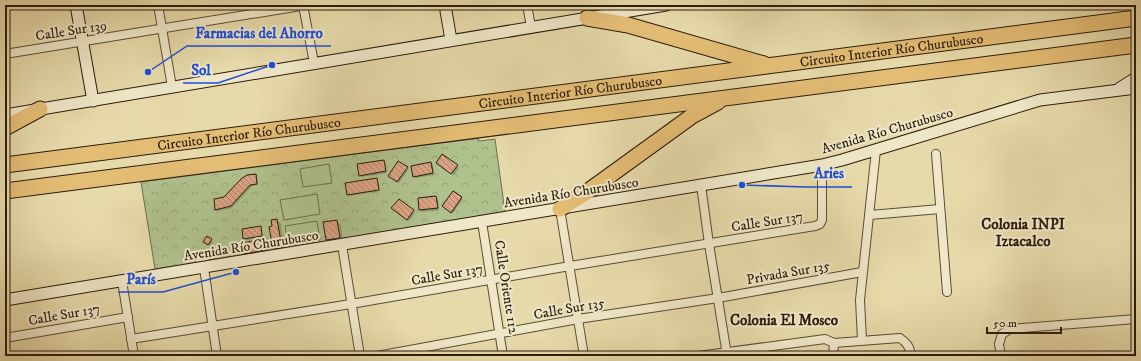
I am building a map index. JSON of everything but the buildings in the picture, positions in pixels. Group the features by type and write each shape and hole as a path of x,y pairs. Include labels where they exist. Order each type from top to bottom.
{"highway":[{"path":"587,18 628,25 771,66"},
{"name":"Circuito Interior Río Churubusco","path":"5,166 1136,18"},
{"name":"Circuito Interior Río Churubusco","path":"5,191 1136,44"},
{"path":"560,209 587,192 704,108 729,97"},
{"path":"5,128 40,109"}],"main road":[{"path":"76,5 93,100"},
{"path":"445,5 451,40"},
{"path":"5,115 666,5"},
{"path":"1114,91 1136,78"},
{"name":"Avenida Río Churubusco","path":"5,300 822,165 1040,100 1136,88"}],"street":[{"path":"158,5 172,87"},
{"name":"Calle Sur 139","path":"5,54 304,5"},
{"path":"304,5 314,64"},
{"path":"527,5 531,27"},
{"path":"862,340 860,300 862,272 870,215 876,150"},
{"path":"936,154 947,292"},
{"name":"Calle Sur 137","path":"131,339 351,304 815,226 820,224 822,220 822,165"},
{"path":"701,185 727,354"},
{"path":"560,209 584,356"},
{"path":"870,215 940,210"},
{"name":"Calle Oriente 112","path":"482,222 503,356"},
{"path":"342,245 360,356"},
{"path":"204,268 217,356"},
{"name":"Privada Sur 135","path":"718,298 862,272"},
{"path":"122,281 134,356"},
{"name":"Calle Sur 135","path":"377,356 578,319 718,298"},
{"name":"Calle Sur 137","path":"5,338 128,317"},
{"path":"1000,356 999,344 1002,334 1010,329 1136,319"},
{"path":"698,356 727,354 824,339 834,343 900,338 907,343 911,351 911,356"},
{"path":"833,356 834,343"}],"green space":[{"path":"478,138 479,141 495,139 505,212 209,260 208,252 194,254 196,263 155,269 141,182"},
{"path":"329,164 332,183 303,187 300,169"},
{"path":"317,194 320,214 284,220 280,200"},
{"path":"317,221 320,240 288,245 285,226"}],"place":[{"name":"Sol","path":"272,65"},
{"name":"Farmacias del Ahorro","path":"148,72"},
{"name":"Aries","path":"742,185"},
{"name":"París","path":"236,272"}],"district":[{"name":"Colonia INPI Iztacalco","path":"1023,232"},
{"name":"Colonia El Mosco","path":"784,320"}]}
